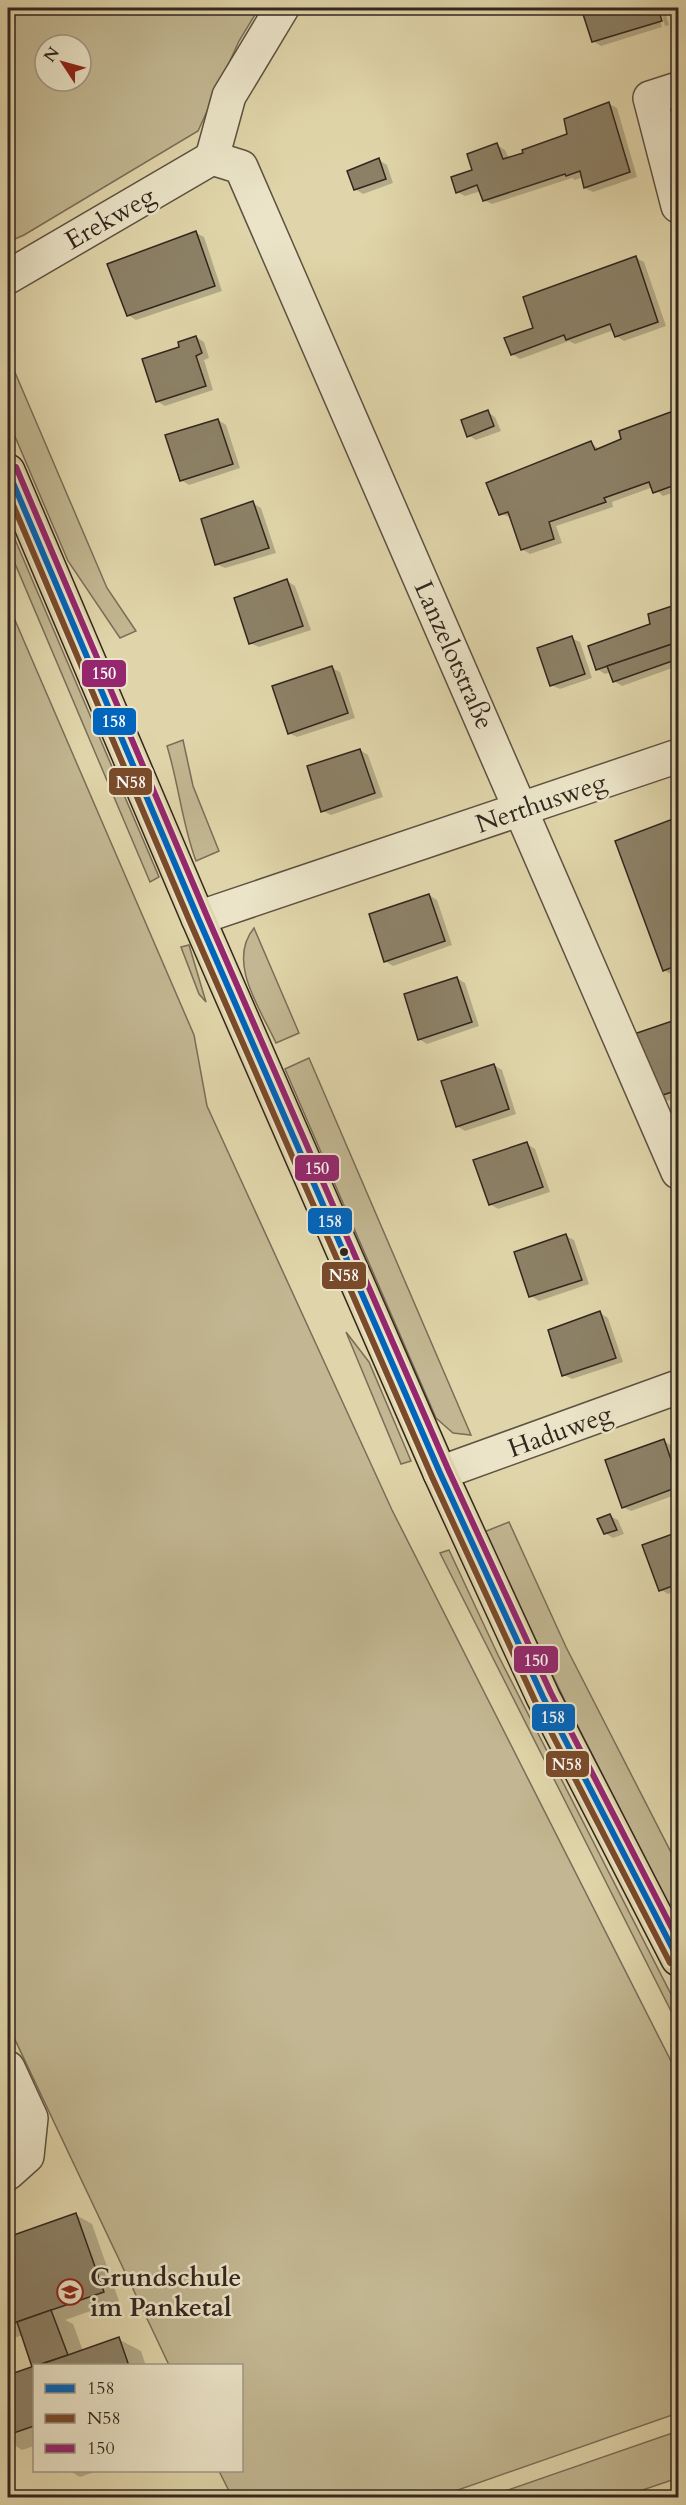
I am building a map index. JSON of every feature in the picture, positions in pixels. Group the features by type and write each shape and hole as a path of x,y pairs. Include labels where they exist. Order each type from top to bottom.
{"main road":[{"path":"8,471 198,918 440,1473 543,1697 678,1959"}],"street":[{"path":"212,158 229,96 282,8"},
{"path":"678,89 650,98 678,206"},
{"name":"Erekweg","path":"8,278 212,158"},
{"name":"Lanzelotstraße","path":"212,158 241,167 678,1172"},
{"name":"Nerthusweg","path":"198,918 678,756"},
{"name":"Haduweg","path":"440,1473 678,1387"},
{"path":"8,2068 31,2118 27,2156 8,2173"}],"shaded area":[{"path":"8,8 259,8 239,41 198,131 24,235 8,242"},
{"path":"8,356 107,588 136,631 120,638 68,561 8,420"},
{"path":"8,523 159,877 150,882 8,547"},
{"path":"8,604 194,1035 207,1106 392,1510 678,2075 678,2413 438,2497 232,2497 220,2472 243,2472 243,2364 169,2364 8,2025"},
{"path":"183,740 193,786 219,851 196,861 187,833 167,746"},
{"path":"254,928 299,1033 276,1043 255,1001 245,971 246,941"},
{"path":"189,945 206,1002 199,994 181,947"},
{"path":"309,1058 471,1435 453,1433 436,1418 285,1069"},
{"path":"346,1332 369,1362 411,1461 401,1464"},
{"path":"509,1522 566,1647 678,1866 678,1923 566,1703 484,1532"},
{"path":"449,1550 498,1655 678,2008 678,2025 440,1553"},
{"path":"678,2431 678,2478 622,2497 488,2497"}],"building":[{"path":"581,8 658,8 662,21 592,42"},
{"path":"609,102 630,172 584,188 580,171 483,201 477,185 456,193 451,177 472,170 467,154 497,143 503,159 523,153 522,150 567,134 564,119"},
{"path":"379,158 386,179 354,190 347,171"},
{"path":"196,231 215,286 127,316 107,264"},
{"path":"636,256 658,322 615,337 610,324 566,340 564,335 511,355 504,338 533,328 523,297"},
{"path":"196,336 202,353 196,356 206,386 156,402 142,359 179,347 178,342"},
{"path":"488,410 494,426 467,437 461,420"},
{"path":"676,410 678,484 653,493 649,482 604,498 606,502 549,522 554,539 521,550 508,512 499,515 486,483 591,441 595,450 621,439 619,431"},
{"path":"218,419 233,464 180,481 165,435"},
{"path":"253,501 269,548 215,565 201,519"},
{"path":"287,579 303,626 249,644 234,598"},
{"path":"678,604 678,642 596,670 588,646 650,624 648,614"},
{"path":"572,636 585,674 550,686 537,648"},
{"path":"678,642 678,659 613,682 607,666"},
{"path":"332,666 348,713 288,734 272,686"},
{"path":"360,749 375,793 321,812 307,766"},
{"path":"678,817 678,965 663,971 615,841"},
{"path":"429,894 445,941 384,962 369,914"},
{"path":"457,977 472,1022 418,1040 404,994"},
{"path":"678,1019 678,1090 657,1097 634,1034"},
{"path":"494,1064 509,1109 456,1127 441,1081"},
{"path":"527,1142 543,1187 489,1205 473,1160"},
{"path":"566,1234 582,1280 529,1297 514,1252"},
{"path":"600,1311 616,1358 562,1376 548,1330"},
{"path":"664,1439 678,1480 678,1487 622,1508 605,1460"},
{"path":"610,1514 617,1530 604,1534 597,1519"},
{"path":"678,1532 678,1584 659,1591 642,1545"},
{"path":"76,2213 104,2292 8,2325 8,2237"},
{"path":"51,2310 68,2355 41,2364 33,2364 32,2367 17,2322"},
{"path":"119,2337 128,2364 42,2364"},
{"path":"33,2366 33,2426 8,2435 8,2375"}],"transit line":[{"name":"150","path":"16,467 206,914 448,1469 551,1693 678,1940"},
{"name":"158","path":"8,471 198,918 440,1473 543,1697 678,1959"},
{"name":"N58","path":"8,493 190,922 432,1477 535,1701 670,1963"}],"place":[{"name":"Grundschule im Panketal","path":"70,2292"}]}
